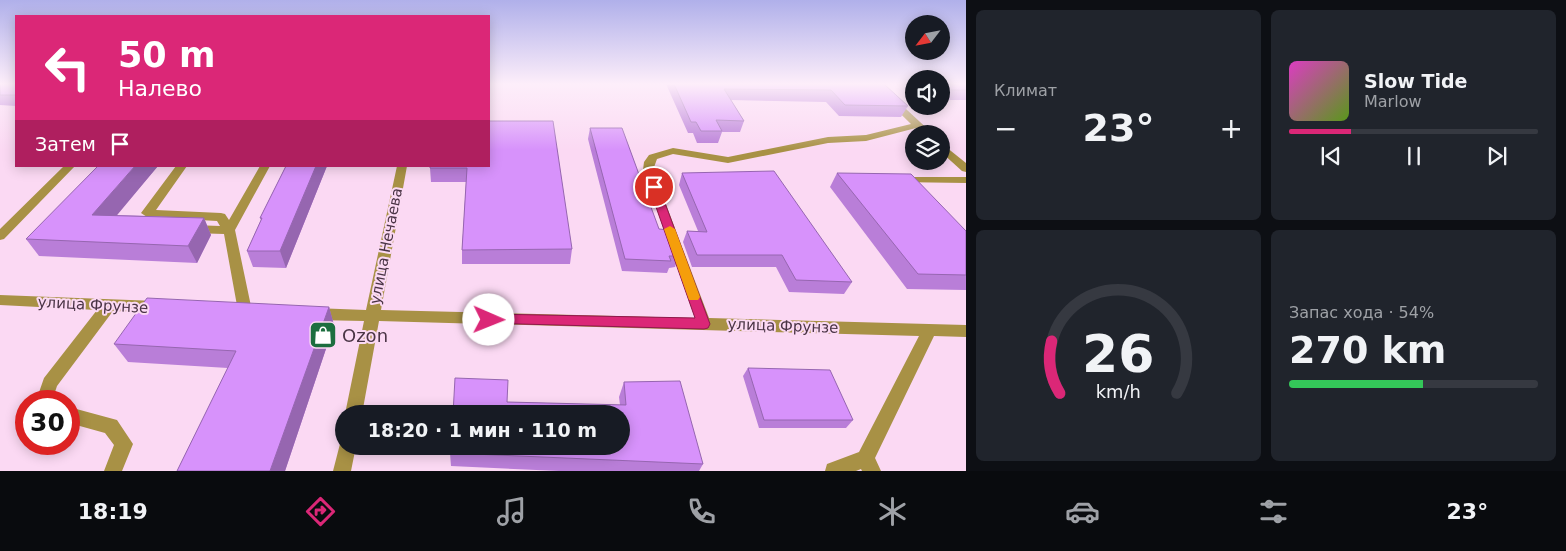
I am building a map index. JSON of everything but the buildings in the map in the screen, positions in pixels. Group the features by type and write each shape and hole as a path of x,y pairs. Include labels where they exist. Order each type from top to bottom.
{"street":[{"path":"704,324 648,170 649,162 653,157 673,151 728,160 828,140 875,136 914,126 916,123 898,106"},
{"path":"950,154 966,169"},
{"path":"0,236 69,167"},
{"path":"181,167 147,213 221,217 229,230 250,311 226,310"},
{"path":"229,230 264,167"},
{"name":"улица Нечаева","path":"355,405 402,167"},
{"path":"902,180 966,180"},
{"path":"182,229 229,230"},
{"name":"улица Фрунзе","path":"0,300 168,308"},
{"path":"48,390 50,383 109,305"},
{"name":"улица Фрунзе","path":"304,314 966,331"},
{"path":"834,471 869,465 929,330"},
{"path":"80,418 111,426 124,444 113,471"},
{"path":"342,471 345,455"}],"slow traffic":[{"path":"670,229 694,297"}],"place":[{"name":"Ozon","path":"323,335"}],"route":[{"path":"489,320 704,324 654,187"}]}
